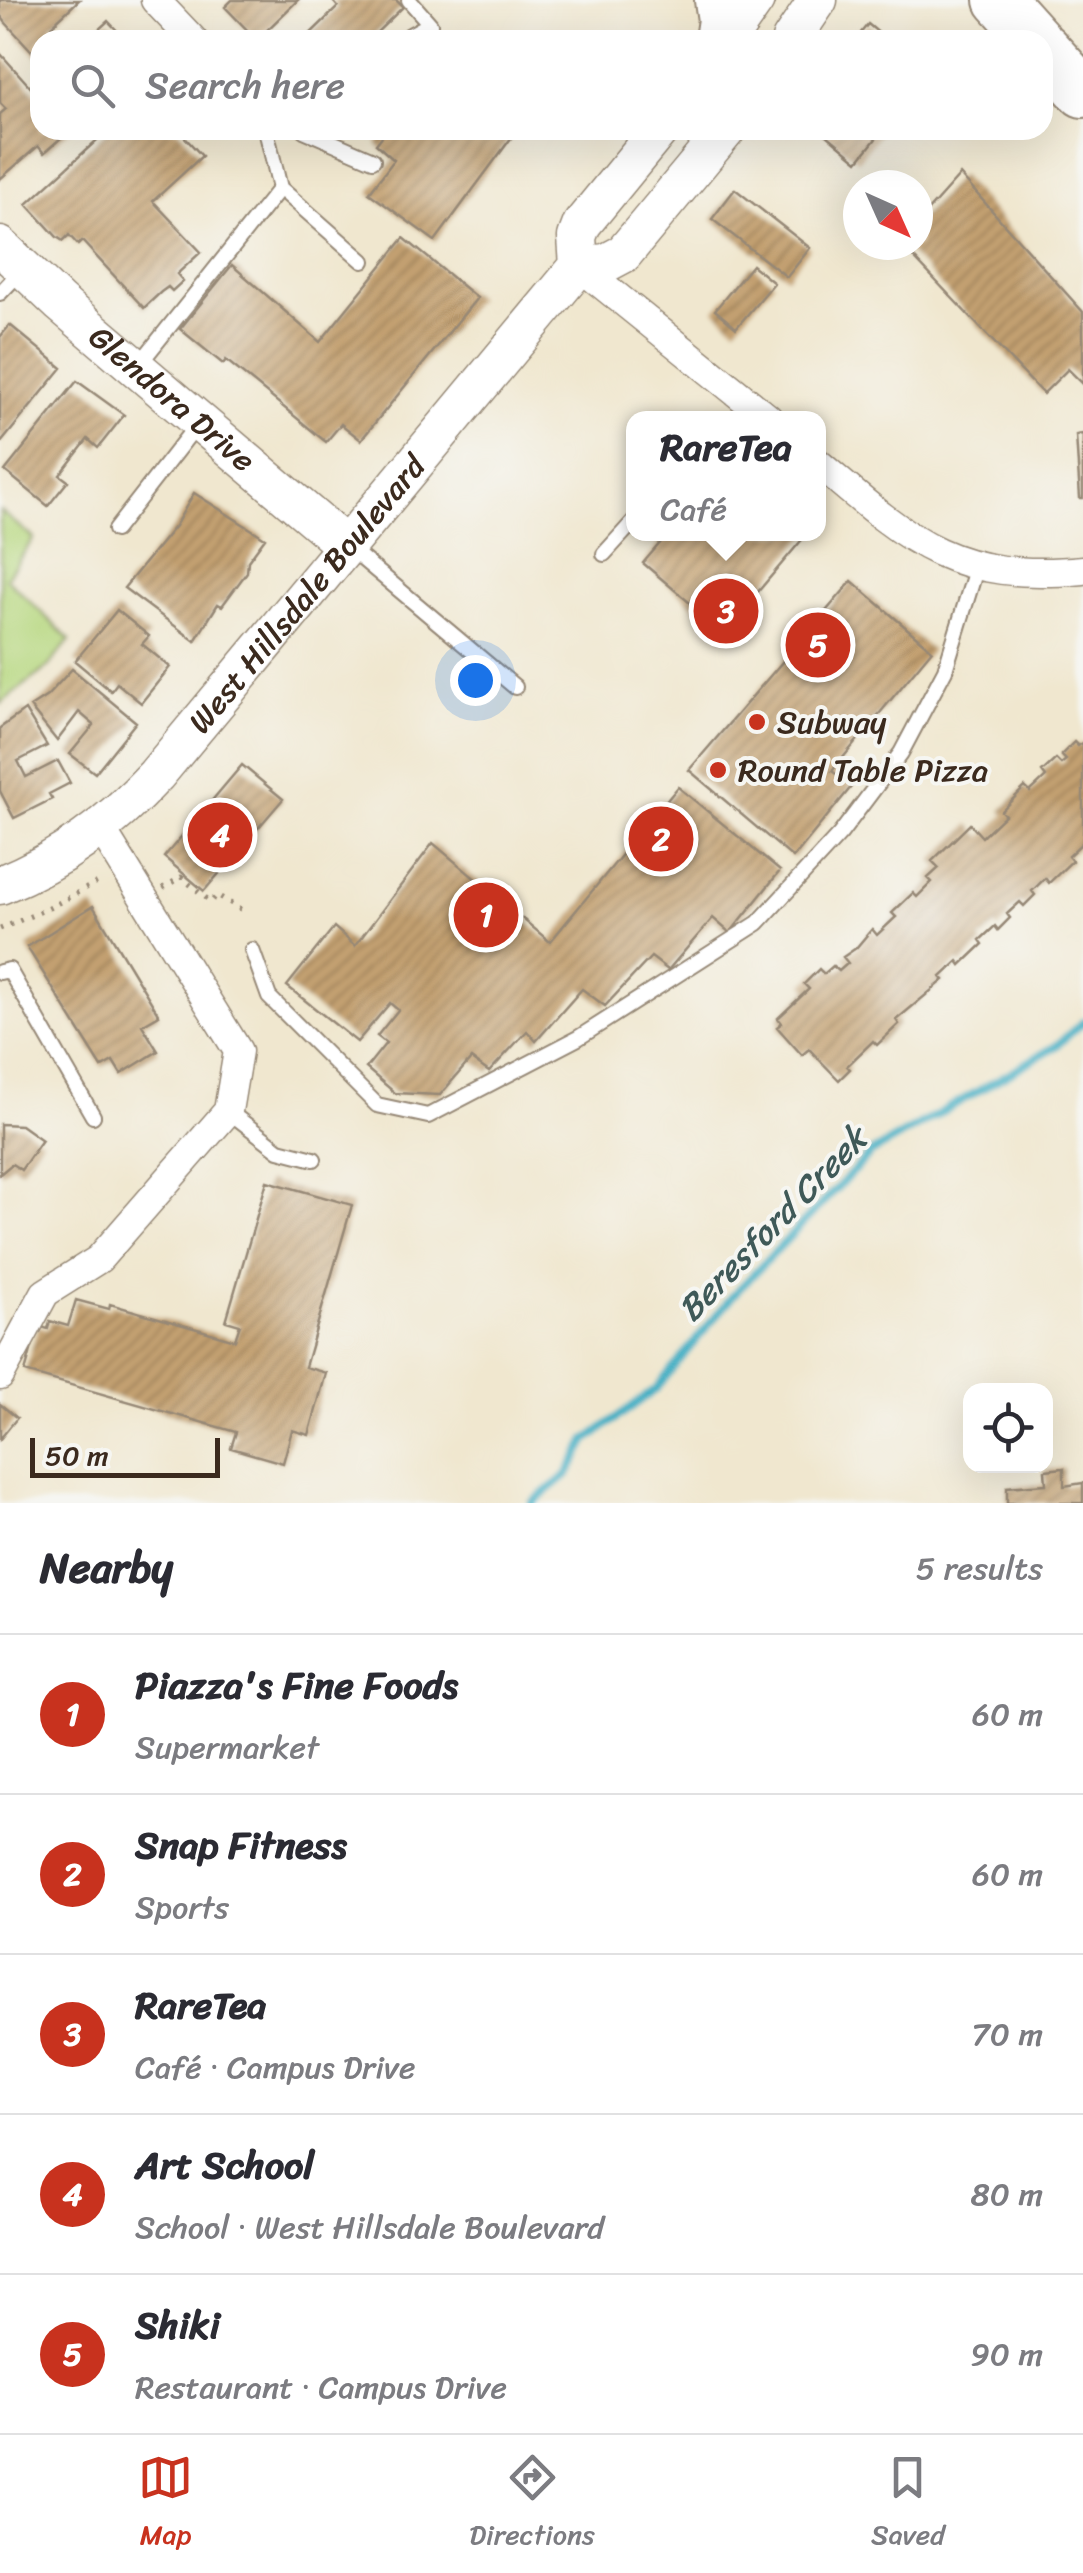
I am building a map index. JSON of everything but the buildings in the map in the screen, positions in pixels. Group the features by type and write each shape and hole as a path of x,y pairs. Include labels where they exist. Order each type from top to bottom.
{"highway":[{"path":"720,0 723,30"},
{"path":"1000,0 1027,30"},
{"path":"1053,59 1083,92"}],"main road":[{"path":"731,30 754,0"},
{"path":"798,30 818,0"},
{"name":"West Hillsdale Boulevard","path":"0,885 40,868 102,829 168,761 578,266 577,237 582,224 651,140"},
{"path":"578,266 606,263 623,254 718,140"},
{"name":"Glendora Drive","path":"8,269 136,368 346,546"}],"street":[{"path":"155,0 184,30"},
{"path":"578,266 751,411"},
{"path":"826,469 906,534 938,552 977,566 1020,573 1083,570"},
{"path":"0,1376 45,1293 99,1259 228,1111 238,1051 102,829"}],"lane":[{"path":"409,0 430,24 419,30"},
{"path":"268,140 280,188 363,261"},
{"path":"327,140 374,160"},
{"path":"136,368 280,188"},
{"path":"115,530 199,421"},
{"path":"604,554 626,530"},
{"path":"346,546 515,687"},
{"path":"252,950 269,997 377,1105 428,1116 578,1038 758,923 840,834 901,752 945,670 977,566"},
{"path":"0,972 9,970 93,1116"},
{"path":"228,1111 279,1150 314,1159"}],"path":[{"path":"144,899 182,877 211,902 217,895 244,912"},
{"path":"0,929 103,879"}],"green space":[{"path":"0,511 34,538 6,578 70,640 48,667 0,704"}],"waterway":[{"name":"Beresford Creek","path":"532,1503 568,1474 587,1440 656,1389 734,1294 871,1153 1056,1046 1083,1022"}],"place":[{"name":"RareTea","path":"726,611"},
{"name":"Shiki","path":"818,645"},
{"name":"Subway","path":"757,722"},
{"name":"Round Table Pizza","path":"718,770"},
{"name":"Art School","path":"220,835"},
{"name":"Snap Fitness","path":"661,839"},
{"name":"Piazza's Fine Foods","path":"486,915"}]}
